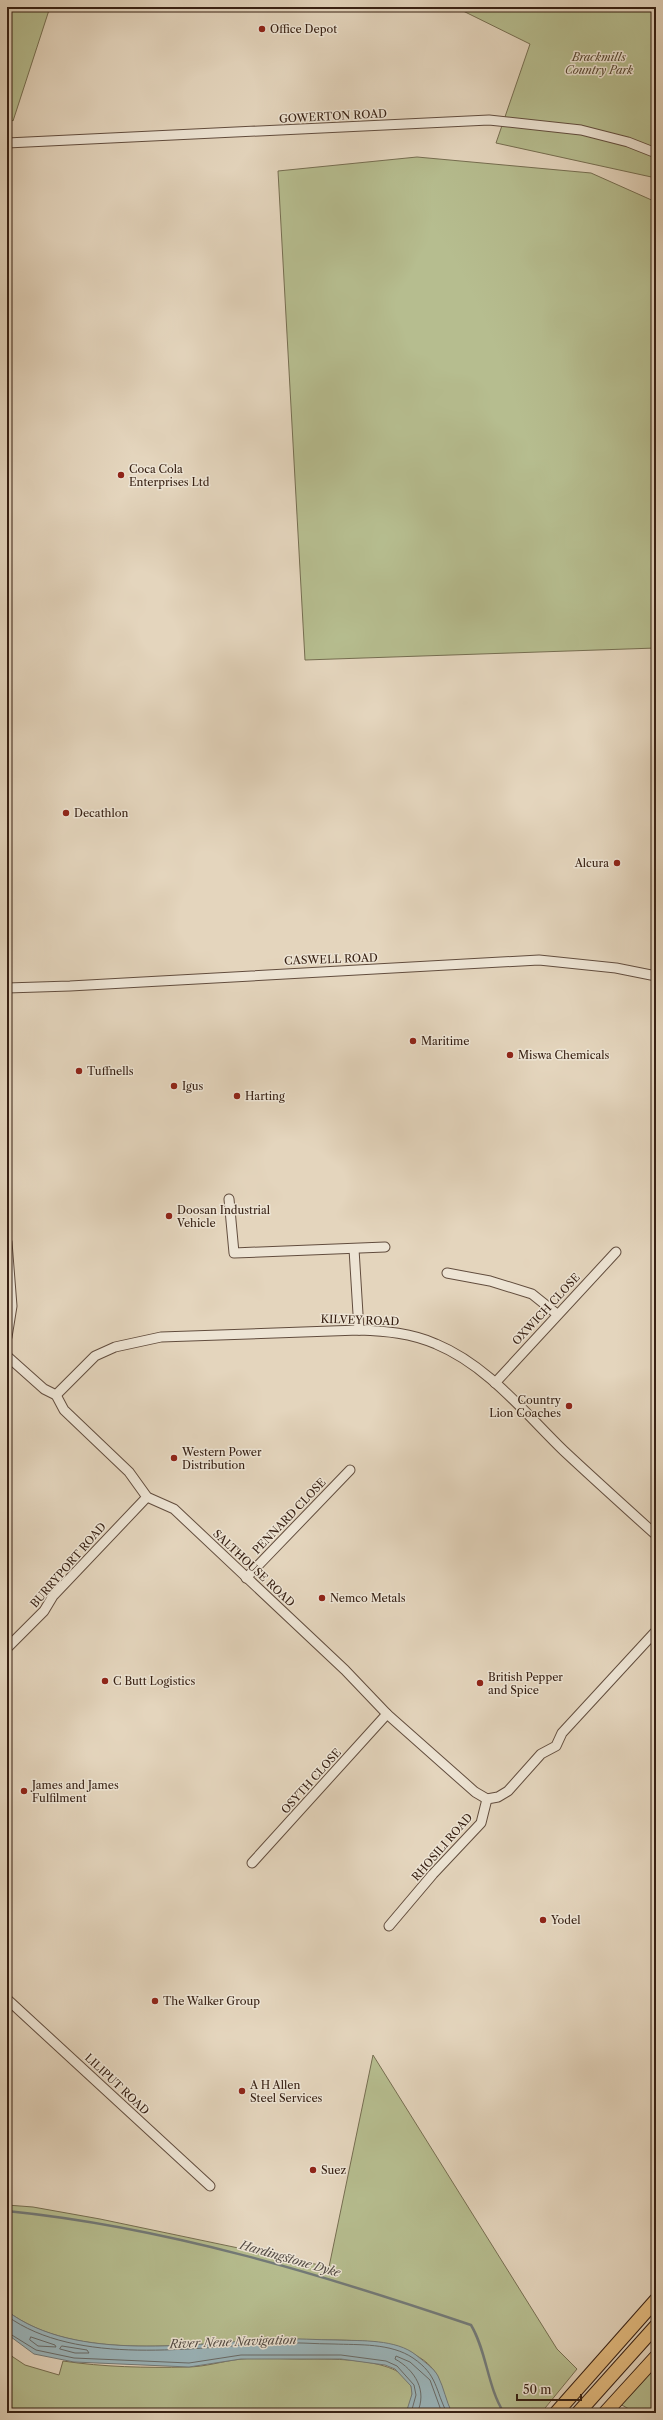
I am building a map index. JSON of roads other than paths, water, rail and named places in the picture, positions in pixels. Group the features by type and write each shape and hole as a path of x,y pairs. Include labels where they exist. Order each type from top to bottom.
{"highway":[{"path":"556,2413 656,2300"},
{"path":"579,2411 656,2326"},
{"path":"605,2413 656,2357"}],"street":[{"name":"GOWERTON ROAD","path":"7,143 489,120 581,130 628,142 656,153"},
{"name":"CASWELL ROAD","path":"7,988 70,986 539,960 616,968 656,976"},
{"path":"229,1199 234,1253 385,1247"},
{"path":"7,1242 12,1306 7,1337"},
{"path":"354,1249 359,1330"},
{"name":"OXWICH CLOSE","path":"495,1383 557,1314 616,1252"},
{"path":"446,1273 490,1281 532,1294 557,1314"},
{"name":"KILVEY ROAD","path":"56,1395 95,1356 115,1347 161,1337 359,1330 403,1333 437,1344 453,1352 495,1383 564,1450 656,1535"},
{"path":"7,1356 44,1389 56,1395 64,1410 129,1472 147,1497"},
{"name":"PENNARD CLOSE","path":"246,1578 350,1470"},
{"name":"SALTHOUSE ROAD","path":"147,1497 174,1509 345,1670 386,1714 437,1756 474,1792 487,1799"},
{"name":"BURRYPORT ROAD","path":"7,1648 44,1611 53,1596 147,1497"},
{"path":"487,1799 498,1797 508,1791 541,1754 556,1746 562,1733 656,1631"},
{"name":"OSYTH CLOSE","path":"252,1863 386,1714"},
{"name":"RHOSILI ROAD","path":"388,1926 433,1874 481,1823 487,1799"},
{"name":"LILIPUT ROAD","path":"7,1999 210,2186"}],"water":[{"path":"7,2311 35,2327 67,2338 101,2344 173,2346 276,2339 368,2341 389,2343 408,2350 434,2370 438,2376 452,2413 406,2413 412,2394 411,2386 395,2369 385,2365 341,2359 241,2359 189,2367 74,2362 34,2354 7,2334"}],"waterway":[{"name":"Hardingstone Dyke","path":"7,2211 66,2218 125,2228 242,2255 357,2288 471,2325 481,2346 498,2403 504,2413"}],"place":[{"name":"Office Depot","path":"262,29"},
{"name":"Coca Cola Enterprises Ltd","path":"121,475"},
{"name":"Decathlon","path":"66,813"},
{"name":"Alcura","path":"617,863"},
{"name":"Maritime","path":"413,1041"},
{"name":"Miswa Chemicals","path":"510,1055"},
{"name":"Tuffnells","path":"79,1071"},
{"name":"Igus","path":"174,1086"},
{"name":"Harting","path":"237,1096"},
{"name":"Doosan Industrial Vehicle","path":"169,1216"},
{"name":"Country Lion Coaches","path":"569,1406"},
{"name":"Western Power Distribution","path":"174,1458"},
{"name":"Nemco Metals","path":"322,1598"},
{"name":"C Butt Logistics","path":"105,1681"},
{"name":"British Pepper and Spice","path":"480,1683"},
{"name":"James and James Fulfilment","path":"24,1791"},
{"name":"Yodel","path":"543,1920"},
{"name":"The Walker Group","path":"155,2001"},
{"name":"A H Allen Steel Services","path":"242,2091"},
{"name":"Suez","path":"313,2170"}],"park label":[{"name":"Brackmills Country Park","path":"599,63"}],"water label":[{"name":"River Nene Navigation","path":"233,2342"}]}
